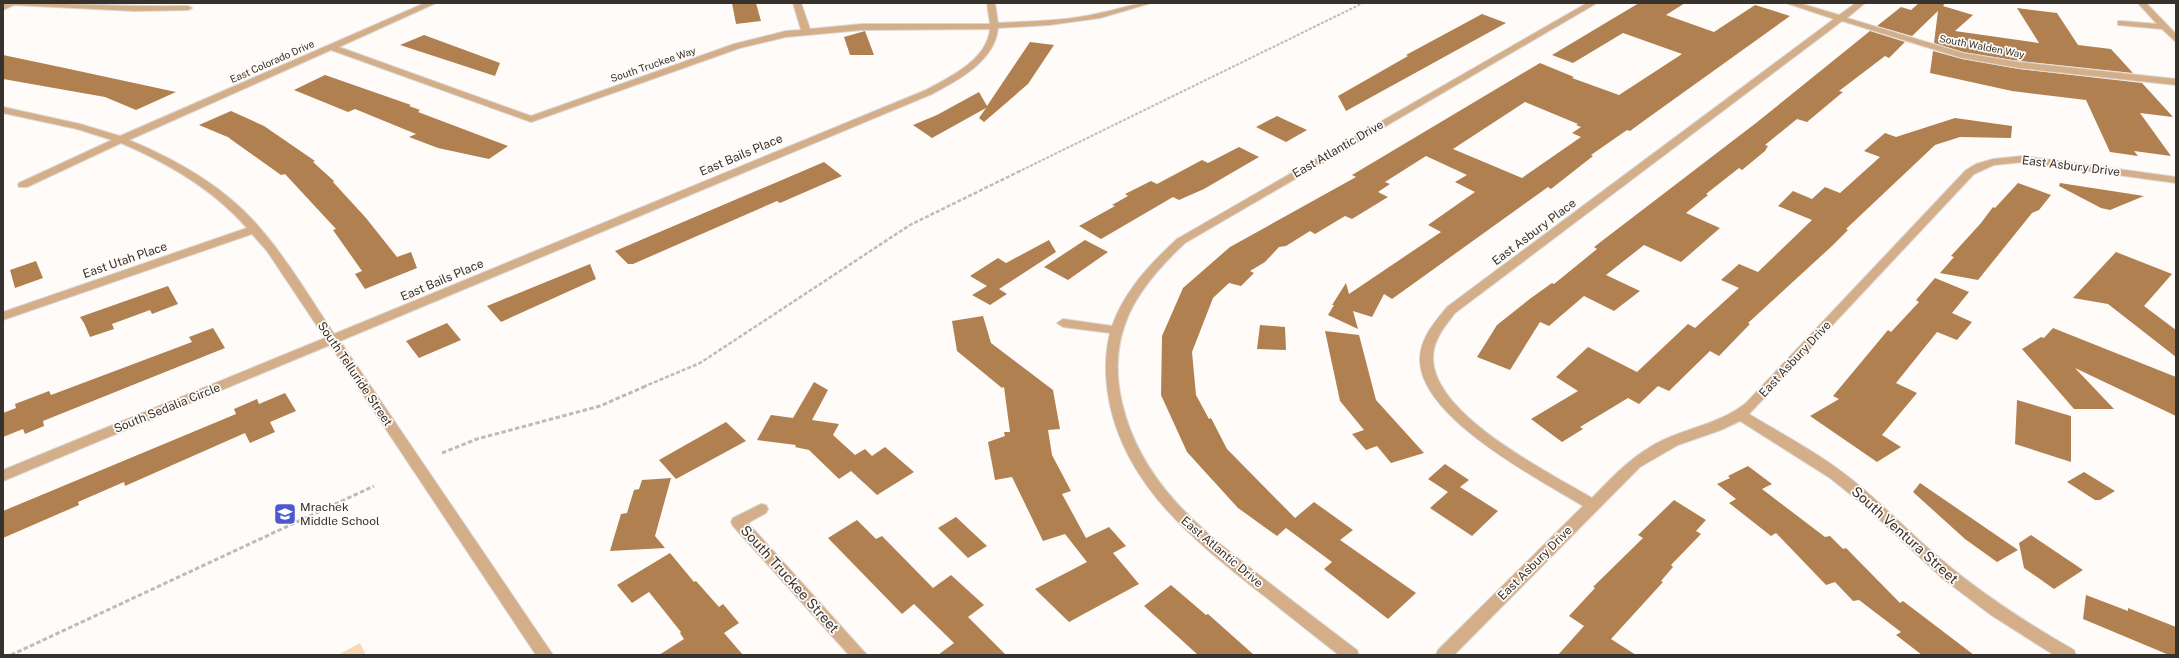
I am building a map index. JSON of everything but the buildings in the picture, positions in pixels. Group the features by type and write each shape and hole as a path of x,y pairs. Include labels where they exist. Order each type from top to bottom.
{"street":[{"path":"3,8 14,3 135,9 188,8"},
{"name":"East Colorado Drive","path":"120,140 432,3"},
{"path":"797,3 806,31"},
{"path":"991,3 995,13 996,26 1075,20 1123,10 1147,3"},
{"name":"East Atlantic Drive","path":"1351,655 1206,542 1179,517 1157,491 1139,465 1116,413 1111,376 1112,352 1116,330 1124,309 1134,290 1155,264 1181,241 1593,3"},
{"name":"South Walden Way","path":"1790,3 1934,48 1990,60 2176,82"},
{"name":"East Asbury Place","path":"1593,505 1493,444 1452,412 1437,392 1428,372 1426,352 1430,335 1437,323 1451,310 1861,3"},
{"path":"2142,3 2176,40"},
{"path":"2121,22 2164,27"},
{"name":"South Truckee Way","path":"330,47 531,119 737,46 806,31 862,27 996,26"},
{"name":"East Bails Place","path":"332,339 929,92 944,84 975,62 987,49 996,26"},
{"name":"South Telluride Street","path":"3,110 54,120 120,140 173,163 199,179 228,201 255,228 332,339 545,655"},
{"path":"23,185 120,140"},
{"name":"East Asbury Drive","path":"1444,655 1635,463 1660,448 1725,424 1740,415 1970,172 1980,166 2004,160 2033,160 2176,180"},
{"name":"East Utah Place","path":"3,316 255,228"},
{"path":"1063,323 1116,330"},
{"name":"South Sedalia Circle","path":"3,476 332,339"},
{"name":"South Ventura Street","path":"1740,415 1847,483 1880,511 1930,559 1972,595 2023,629 2068,655"},
{"name":"South Truckee Street","path":"761,509 738,522 859,655"}],"path":[{"path":"442,453 478,439 600,406 700,363 910,225 1363,3"},
{"path":"11,655 118,603 298,524 374,486"}],"shaded area":[{"path":"360,643 366,655 338,655"}],"place":[{"name":"Mrachek Middle School","path":"285,514"}]}
